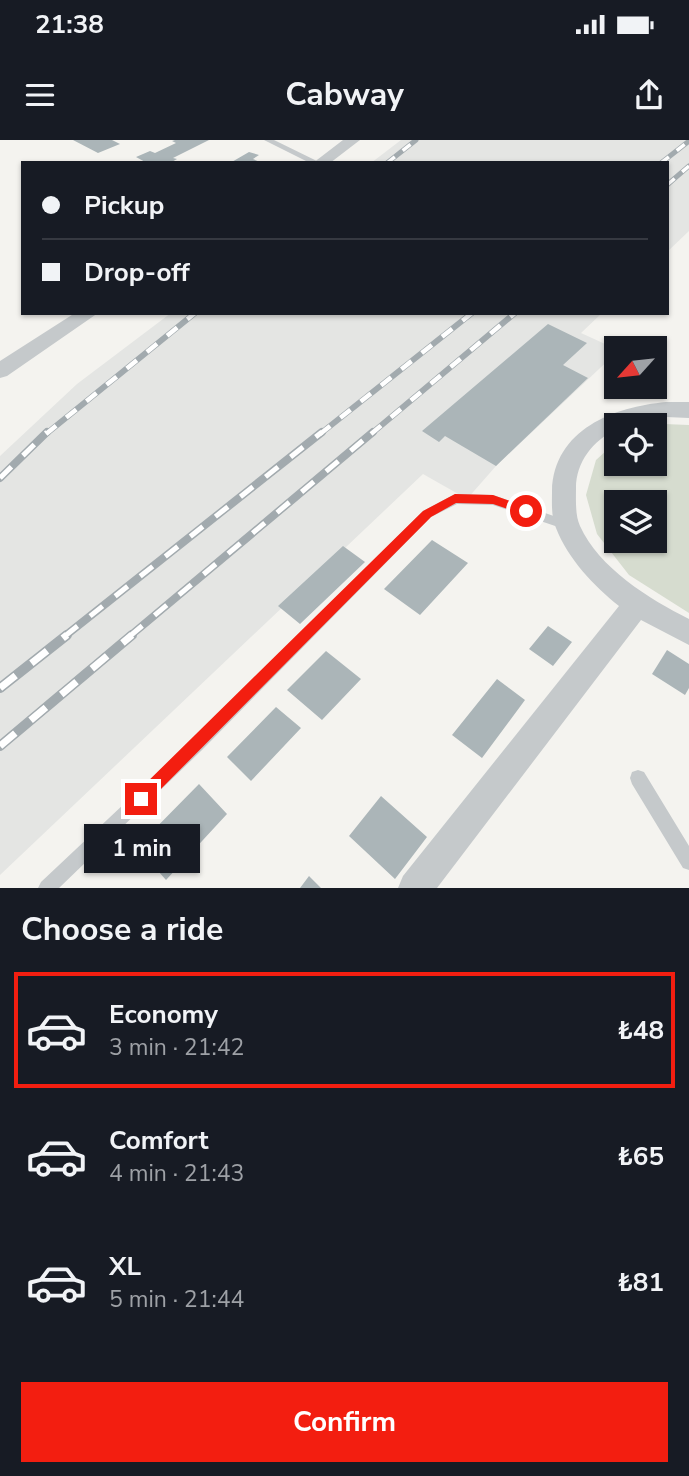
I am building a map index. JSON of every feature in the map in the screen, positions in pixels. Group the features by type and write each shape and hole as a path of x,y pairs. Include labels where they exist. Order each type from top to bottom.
{"street":[{"path":"322,161 353,140"},
{"path":"0,371 86,315"},
{"path":"689,410 674,408 631,413 596,428 572,453 562,487 567,526 594,567 636,606 689,633"},
{"path":"415,888 636,606"}],"lane":[{"path":"268,140 315,161"},
{"path":"47,888 207,736 427,514 455,499 493,500 567,526"},
{"path":"638,778 689,862"}],"shaded area":[{"path":"401,140 689,140 689,231 669,250 669,161 374,161"},
{"path":"168,315 600,315 581,333 604,344 604,364 496,466 467,499 423,474 0,875 0,456 77,384"},
{"path":"667,424 689,425 689,613 629,575 612,553 667,553 667,490 604,490 604,543 597,534 586,495 596,460 604,453 604,476 667,476"}],"building":[{"path":"73,140 112,140 120,144 98,153"},
{"path":"209,140 173,158 177,159 174,161 143,161 136,157 150,151 155,153 176,143 172,141"},
{"path":"249,152 259,155 253,159 258,161 233,161"},
{"path":"548,324 587,343 563,365 588,378 496,466 445,436 439,442 422,431"},
{"path":"432,540 468,563 420,615 384,589"},
{"path":"343,546 365,562 300,624 278,606"},
{"path":"548,626 572,642 553,666 529,649"},
{"path":"667,650 689,664 689,688 685,695 652,674"},
{"path":"326,651 361,679 322,720 287,690"},
{"path":"497,679 525,700 482,758 452,735"},
{"path":"276,707 301,728 251,781 227,757"},
{"path":"199,784 227,814 166,880 137,847"},
{"path":"381,796 427,837 395,879 349,836"},
{"path":"309,876 321,888 300,888"}],"railway":[{"path":"390,161 416,140"},
{"path":"664,161 689,141"},
{"path":"669,183 689,166"},
{"path":"46,434 193,315"},
{"path":"320,434 469,315"},
{"path":"371,434 513,315"},
{"path":"0,478 47,432"},
{"path":"65,636 322,432"},
{"path":"130,636 373,432"},
{"path":"0,688 67,635"},
{"path":"0,746 132,635"}],"route":[{"path":"141,799 427,514 455,499 493,500 526,511"}]}
